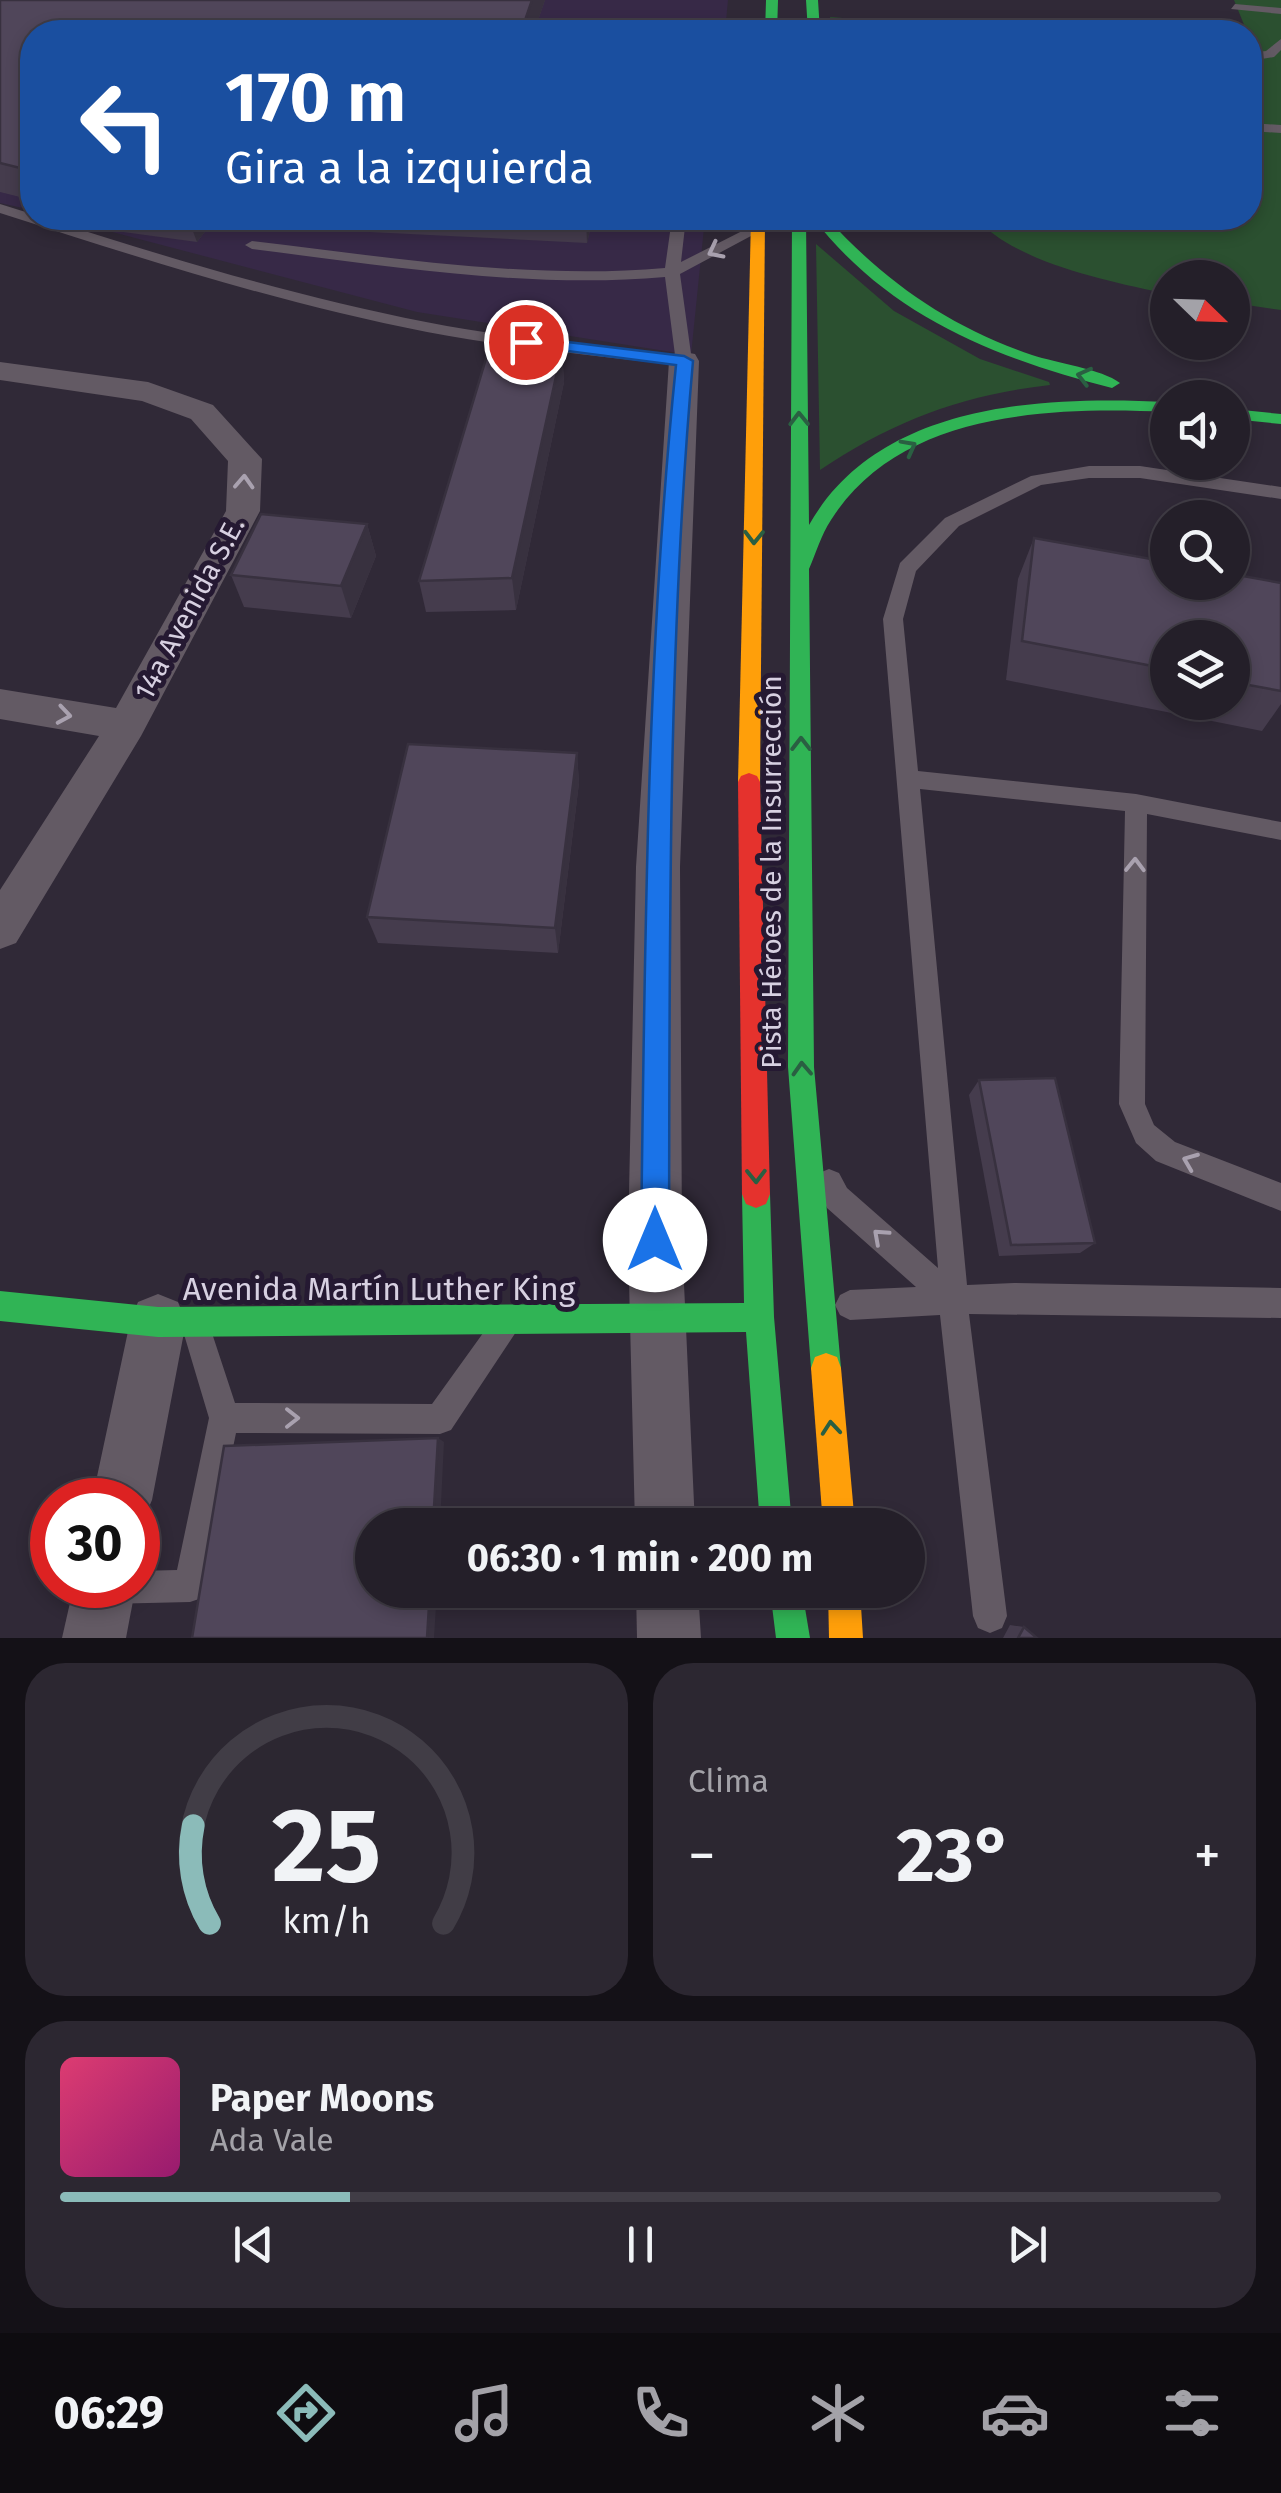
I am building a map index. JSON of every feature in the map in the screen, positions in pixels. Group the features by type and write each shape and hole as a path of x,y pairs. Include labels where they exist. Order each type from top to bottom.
{"main road":[{"name":"Pista Héroes de la Insurrección","path":"758,230 749,812 759,1316 775,1508"},
{"name":"Pista Héroes de la Insurrección","path":"800,230 800,992 807,1138 839,1508"},
{"path":"831,230 868,272 954,332 1032,363 1150,391"},
{"path":"801,567 814,529 830,505 880,463 919,441 960,424 1042,404 1102,401 1150,405"},
{"path":"1250,415 1276,419"},
{"path":"778,1092 780,1048 800,992"},
{"path":"782,1292 777,1303 759,1316 772,1322 786,1338"},
{"name":"Avenida Martín Luther King","path":"0,1306 177,1322 759,1316"},
{"path":"789,1608 793,1638"},
{"path":"823,1608 827,1638"},
{"path":"845,1608 846,1638"}],"street":[{"path":"664,1508 655,1240 658,866 684,361"},
{"name":"14a Avenida S.E.","path":"0,371 148,392 202,412 245,459 242,511 127,725 0,930"},
{"path":"0,704 127,725"},
{"path":"129,1478 177,1322"},
{"path":"668,1608 669,1638"}],"lane":[{"path":"1236,7 1281,12"},
{"path":"67,230 140,254 392,320 560,348 684,361 672,272 677,230"},
{"path":"252,245 427,268 625,276 672,272 746,230"},
{"path":"990,1616 953,1301 894,619 907,568 952,522 1037,480 1089,472 1140,472 1281,493"},
{"path":"908,779 1136,803 1281,831"},
{"path":"1136,803 1132,1104 1145,1134 1166,1152 1281,1197"},
{"path":"807,1138 836,1198 953,1301"},
{"path":"850,1304 1014,1297 1281,1303"},
{"path":"224,1418 440,1419 508,1321"},
{"path":"160,1592 190,1586 224,1418 177,1322"}],"shaded area":[{"path":"0,0 728,0 726,20 20,20 20,207 0,203"},
{"path":"105,230 704,230 691,355 417,312"}],"green space":[{"path":"1234,0 1281,0 1281,310 1250,305 1250,260 1150,260 1150,290 1064,268 1014,247 989,230 1262,230 1262,20 1242,20"},
{"path":"816,244 894,311 980,359 1050,385 987,396 929,413 874,437 820,470"}],"building":[{"path":"0,0 532,0 525,20 20,20 20,168 0,163"},
{"path":"562,349 512,578 419,581 488,352"},
{"path":"261,514 367,524 341,586 231,575"},
{"path":"1034,538 1150,559 1150,600 1250,600 1250,577 1281,583 1281,691 1250,685 1250,620 1150,620 1150,666 1022,641"},
{"path":"408,744 577,753 555,928 367,917"},
{"path":"1055,1078 1095,1243 1011,1245 979,1080"},
{"path":"438,1438 434,1508 355,1508 355,1608 429,1608 427,1638 192,1638 224,1446"},
{"path":"1024,1627 1037,1638 1018,1638"}],"traffic: fast":[{"path":"771,20 772,0"},
{"path":"812,0 813,20"},
{"path":"799,230 801,1067 826,1368"},
{"path":"831,230 882,281 951,327 1027,359 1112,383"},
{"path":"801,567 827,511 858,476 895,450 937,430 1029,409 1150,406"},
{"path":"1250,416 1281,419"},
{"path":"756,1194 759,1317 775,1508"},
{"path":"0,1306 158,1322 759,1317"},
{"path":"789,1608 793,1638"}],"traffic: slow":[{"path":"749,782 758,230"},
{"path":"826,1368 838,1508"},
{"path":"845,1608 846,1638"}],"traffic: jam":[{"path":"749,782 756,1194"}],"route":[{"path":"526,342 684,361 658,866 655,1240"}]}
